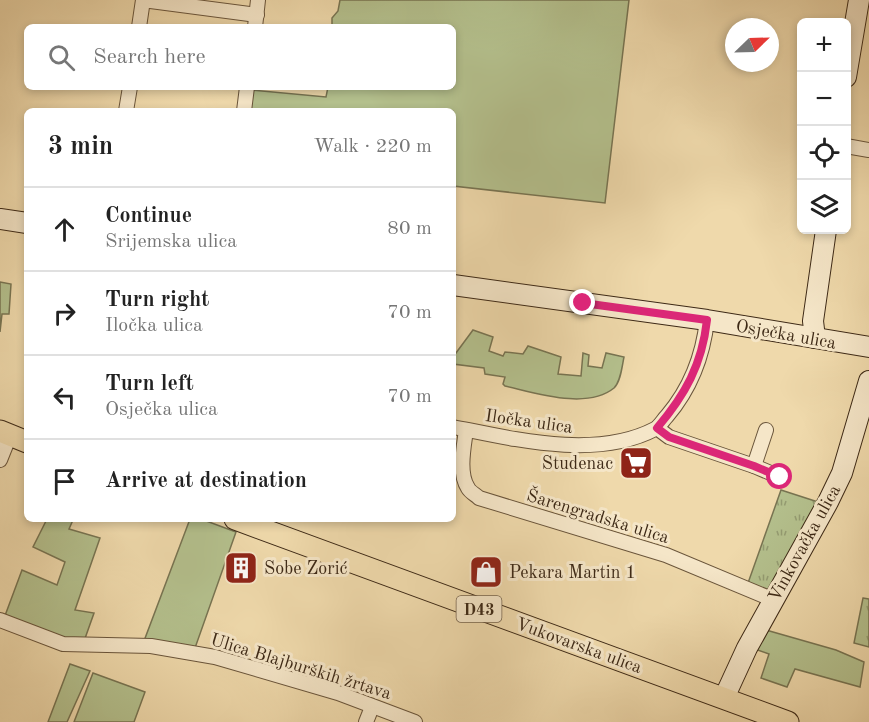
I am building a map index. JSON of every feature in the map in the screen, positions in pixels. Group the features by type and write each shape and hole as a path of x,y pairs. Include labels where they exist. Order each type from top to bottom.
{"main road":[{"name":"Vukovarska ulica","path":"243,522 788,722"}],"street":[{"path":"139,24 143,0 256,21 258,0"},
{"path":"847,72 859,0"},
{"path":"126,108 130,90"},
{"path":"244,108 247,90"},
{"path":"851,147 869,150"},
{"path":"0,219 24,223"},
{"path":"815,338 813,321 825,234"},
{"name":"Osječka ulica","path":"456,285 707,320 869,347"},
{"path":"707,320 698,364 675,406 657,428 669,437 780,477"},
{"name":"Vinkovačka ulica","path":"724,698 747,648 842,473 869,381"},
{"name":"Iločka ulica","path":"459,428 554,444 583,446 610,443 657,428"},
{"name":"Šarengradska ulica","path":"459,428 464,476 468,488 479,498 666,555 774,600"},
{"path":"754,466 766,430"},
{"path":"0,460 12,436"},
{"name":"Ulica Blajburških žrtava","path":"0,620 63,644 152,646 215,657 338,693 415,722"},
{"path":"366,722 372,706"}],"green space":[{"path":"340,0 629,0 605,203 456,186 456,108 249,108 252,90 326,97 327,90 456,90 456,24 332,24 332,18 338,11"},
{"path":"0,282 11,284 9,314 2,314 0,332"},
{"path":"473,330 493,337 489,351 503,356 505,352 523,354 528,346 561,357 558,374 581,376 583,353 589,355 588,366 602,368 606,353 624,357 620,377 614,388 603,395 576,399 546,396 505,386 503,384 505,377 485,374 484,368 456,364 456,353"},
{"path":"781,490 818,502 771,593 748,583"},
{"path":"46,522 72,522 69,529 100,538 75,610 94,613 83,644 3,621 22,570 57,585 65,562 33,547"},
{"path":"189,522 209,522 236,532 195,648 144,641"},
{"path":"863,598 869,599 869,647 854,643"},
{"path":"766,630 836,650 864,662 860,687 795,669 787,687 761,678 769,654 755,649"},
{"path":"70,664 90,671 67,722 48,722"},
{"path":"93,673 145,692 134,722 74,722"}],"place":[{"name":"Studenac","path":"636,463"},
{"name":"Sobe Zorić","path":"241,568"},
{"name":"Pekara Martin 1","path":"486,572"}],"route":[{"path":"583,303 707,320 698,364 675,406 657,428 669,437 780,477"}]}
